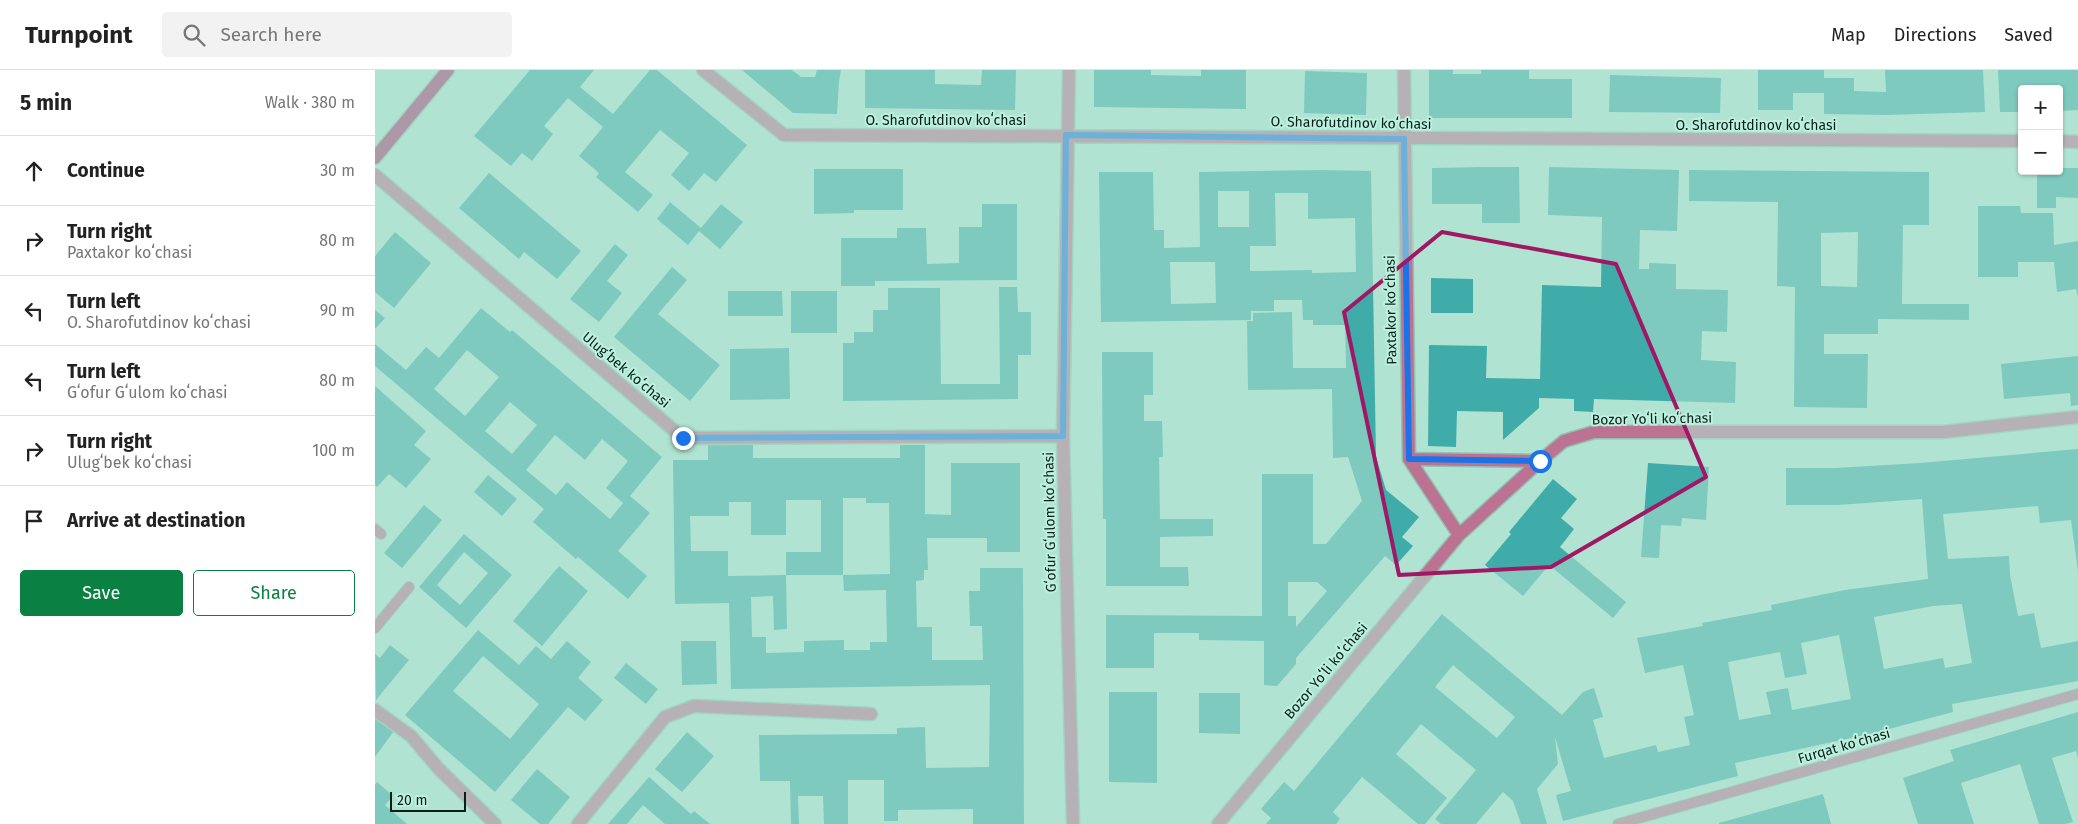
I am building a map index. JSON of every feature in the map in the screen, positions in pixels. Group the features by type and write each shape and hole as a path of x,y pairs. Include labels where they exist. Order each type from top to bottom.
{"main road":[{"path":"375,158 448,70"}],"street":[{"name":"O. Sharofutdinov koʻchasi","path":"703,70 784,135 2018,141"},
{"name":"Gʻofur Gʻulom koʻchasi","path":"1069,70 1066,135 1063,436 1073,824"},
{"name":"Paxtakor koʻchasi","path":"1404,70 1409,459"},
{"path":"2063,141 2078,142"},
{"name":"Ulugʻbek koʻchasi","path":"375,175 683,438 1063,436"},
{"name":"Bozor Yoʻli koʻchasi","path":"1218,824 1459,535 1564,441 1594,432 1943,432 2078,417"},
{"path":"1409,459 1540,461"},
{"path":"1409,459 1459,535"},
{"path":"578,824 665,717 694,706 871,714"},
{"path":"375,710 411,736 438,768 495,824"}],"lane":[{"path":"375,628 409,587"},
{"name":"Furqat koʻchasi","path":"1618,824 2078,694"}],"highlighted area":[{"path":"1442,232 1616,264 1706,477 1551,567 1399,575 1344,312"}],"building":[{"path":"530,70 594,70 580,87 613,114 650,70 657,70 747,145 716,182 704,173 689,191 671,175 689,153 660,130 625,172 653,195 638,212 596,177 599,173 579,156 603,127 568,98 544,126 553,134 532,161 522,153 511,166 474,136"},
{"path":"742,70 792,70 801,77 815,77 817,70 841,70 837,114 793,113"},
{"path":"865,70 935,70 935,84 981,85 982,70 1016,70 1015,110 865,108"},
{"path":"1094,70 1151,70 1151,75 1201,76 1201,70 1246,70 1246,109 1094,107"},
{"path":"1429,70 1453,70 1453,74 1481,74 1481,70 1529,70 1529,79 1572,79 1572,118 1429,118"},
{"path":"1758,70 1824,70 1824,78 1854,78 1854,91 1886,92 1885,70 1983,70 1985,112 1886,115 1824,114 1824,93 1793,93 1793,110 1758,110"},
{"path":"1998,70 2078,70 2078,110 2063,111 2063,85 2018,85 2018,112 2000,112"},
{"path":"1305,71 1367,73 1366,115 1304,113"},
{"path":"1610,75 1721,78 1720,113 1609,112"},
{"path":"1519,167 1520,223 1482,223 1482,204 1432,204 1432,168"},
{"path":"1549,167 1679,170 1677,231 1640,230 1639,269 1649,269 1649,263 1676,264 1676,289 1728,290 1727,332 1702,331 1701,360 1736,362 1735,403 1594,399 1593,412 1574,411 1574,399 1539,398 1539,408 1503,440 1503,412 1457,411 1456,447 1428,446 1429,345 1487,346 1486,378 1540,379 1542,285 1601,287 1602,217 1548,215"},
{"path":"2063,168 2078,168 2078,198 2056,197 2056,208 2037,208 2037,175 2063,175"},
{"path":"814,169 903,169 903,210 854,210 854,213 814,214"},
{"path":"1689,170 1929,172 1929,225 1903,225 1902,304 1969,304 1969,320 1878,319 1878,334 1824,334 1824,354 1868,354 1867,408 1794,407 1795,287 1777,286 1778,202 1689,201","holes":["1858,232 1857,287 1821,286 1821,233"]},
{"path":"1371,171 1376,457 1386,490 1419,517 1402,537 1413,546 1396,565 1385,556 1296,658 1296,664 1277,686 1264,685 1264,641 1199,640 1199,633 1154,633 1154,668 1106,668 1106,615 1262,616 1262,474 1313,474 1313,544 1326,544 1362,501 1348,457 1333,458 1332,389 1248,390 1247,321 1253,321 1253,313 1292,312 1293,368 1346,368 1345,325 1313,325 1313,320 1303,320 1302,300 1274,300 1274,311 1251,311 1251,320 1101,322 1099,172 1153,172 1154,230 1164,230 1164,248 1200,247 1199,172","holes":["1218,191 1249,191 1249,227 1218,227","1275,193 1308,193 1308,219 1355,218 1356,272 1312,273 1312,270 1250,271 1250,246 1276,246","1170,262 1215,262 1216,303 1171,304","1288,582 1317,582 1327,591 1296,627 1296,616 1288,616"]},
{"path":"489,173 581,251 557,279 524,252 519,259 459,208"},
{"path":"670,202 701,228 721,204 743,222 720,249 699,231 688,245 657,219"},
{"path":"982,204 1017,204 1017,280 875,281 875,286 841,286 841,238 897,238 897,228 926,228 927,264 959,263 959,227 982,227"},
{"path":"1978,206 2020,206 2021,213 2053,213 2054,245 2078,241 2078,297 2076,289 2057,292 2054,262 2018,262 2018,277 1978,277"},
{"path":"395,232 431,263 394,308 375,292 375,256"},
{"path":"615,244 628,255 607,281 622,293 599,322 570,299"},
{"path":"672,267 687,280 658,314 720,365 690,401 614,337"},
{"path":"1431,278 1473,279 1473,313 1431,313"},
{"path":"999,287 1017,287 1018,312 1031,312 1031,355 1018,355 1018,399 843,401 843,343 854,343 854,332 873,332 873,310 888,310 888,288 940,288 941,384 1000,384"},
{"path":"728,291 782,291 783,316 728,316"},
{"path":"791,291 837,291 837,333 791,333"},
{"path":"481,308 510,332 512,330 662,457 630,496 650,513 618,551 647,576 628,599 578,557 576,559 533,522 544,509 375,366 375,344 406,370 426,347 439,358","holes":["467,350 499,377 465,416 434,389","510,402 537,425 512,454 485,431","555,435 585,460 602,439 628,461 606,488 623,503 610,519 567,482 556,495 526,470"]},
{"path":"375,310 385,318 375,329"},
{"path":"789,348 790,399 730,400 730,349"},
{"path":"1102,352 1153,352 1153,395 1144,395 1144,421 1162,421 1163,457 1159,457 1160,519 1213,519 1213,536 1160,537 1160,567 1188,567 1189,586 1106,586 1106,519 1103,519"},
{"path":"2078,356 2078,405 2071,406 2070,393 2004,399 2001,364"},
{"path":"375,386 426,431 414,445 431,459 406,488 389,474 377,487 375,485"},
{"path":"708,445 753,445 753,458 900,458 900,445 925,445 925,514 951,515 951,463 1020,463 1020,552 987,552 987,538 927,538 928,570 924,570 924,580 916,581 917,627 932,627 932,660 983,660 982,626 970,626 969,591 980,591 980,568 1023,568 1024,824 973,824 973,809 898,810 898,821 884,821 884,780 848,780 848,824 824,824 823,796 798,796 799,824 791,824 790,781 760,781 759,735 897,734 897,728 925,727 926,768 989,767 990,685 731,689 729,603 675,604 673,460 708,460","holes":["843,498 866,498 866,503 889,503 890,574 843,575","786,500 821,500 821,552 786,552 786,575 728,576 728,551 691,551 690,516 729,516 729,502 751,502 751,535 786,535","786,575 843,575 844,591 886,590 887,642 870,642 870,650 844,650 844,640 804,641 804,652 766,653 766,637 752,637 751,597 773,596 774,630 787,629"]},
{"path":"2078,449 2078,572 2071,520 2040,523 2038,506 1943,514 1948,559 2009,556 2010,575 2018,616 2034,613 2041,648 2078,641 2078,681 1952,704 1953,712 1874,733 1735,763 1738,776 1563,821 1556,795 1571,791 1555,737 1558,764 1537,789 1547,824 1521,824 1513,801 1503,792 1476,824 1441,824 1435,819 1476,770 1421,724 1396,754 1447,798 1425,824 1418,824 1362,777 1333,812 1340,819 1336,824 1266,824 1271,818 1261,809 1284,782 1294,791 1442,614 1562,715 1583,692 1594,688 1603,717 1593,720 1604,758 1656,745 1658,752 1690,745 1684,717 1694,715 1683,665 1645,673 1637,638 1703,626 1702,623 1772,610 1771,605 1845,590 1928,579 1922,499 1838,505 1786,505 1786,468 1835,468 1920,463","holes":["1962,604 1972,663 1945,668 1943,658 1884,669 1874,617 1933,606","1839,635 1851,699 1792,710 1788,688 1766,692 1771,714 1739,720 1728,662 1780,652 1785,678 1807,674 1801,643","1453,665 1515,717 1497,738 1435,687"]},
{"path":"1648,463 1709,467 1706,520 1682,518 1681,526 1661,525 1659,558 1641,557"},
{"path":"488,475 517,499 502,516 474,492"},
{"path":"1553,479 1577,499 1561,518 1574,529 1560,547 1626,602 1613,618 1549,565 1523,596 1485,565 1511,534 1509,532"},
{"path":"424,505 442,520 402,568 384,553"},
{"path":"464,534 512,575 466,628 419,587","holes":["464,552 488,573 460,605 437,585"]},
{"path":"559,566 588,591 542,646 513,621"},
{"path":"478,630 519,665 536,646 551,659 567,641 591,662 578,678 603,700 585,721 568,707 495,792 405,715","holes":["483,656 539,704 510,739 453,691"]},
{"path":"681,641 716,641 717,684 682,685"},
{"path":"390,645 409,660 376,700 375,654 380,658"},
{"path":"626,663 658,689 646,704 614,678"},
{"path":"1109,692 1157,692 1157,783 1109,782"},
{"path":"1199,693 1240,693 1240,734 1199,733"},
{"path":"2078,712 2078,758 2076,751 2052,758 2073,822 2065,824 2039,824 2020,764 1961,783 1974,824 1918,824 1903,778 1954,761 1950,750"},
{"path":"375,717 394,731 375,757"},
{"path":"687,732 714,756 682,792 655,769"},
{"path":"537,769 570,797 548,824 540,824 511,800"},
{"path":"649,777 691,814 694,811 710,824 665,824 643,805 627,824 608,824"},
{"path":"377,782 393,796 385,805 407,824 375,824 375,785"},
{"path":"1823,794 1831,824 1719,824 1719,823"}],"route":[{"path":"683,438 1063,436 1066,135 1404,139 1409,459 1540,461"}]}
